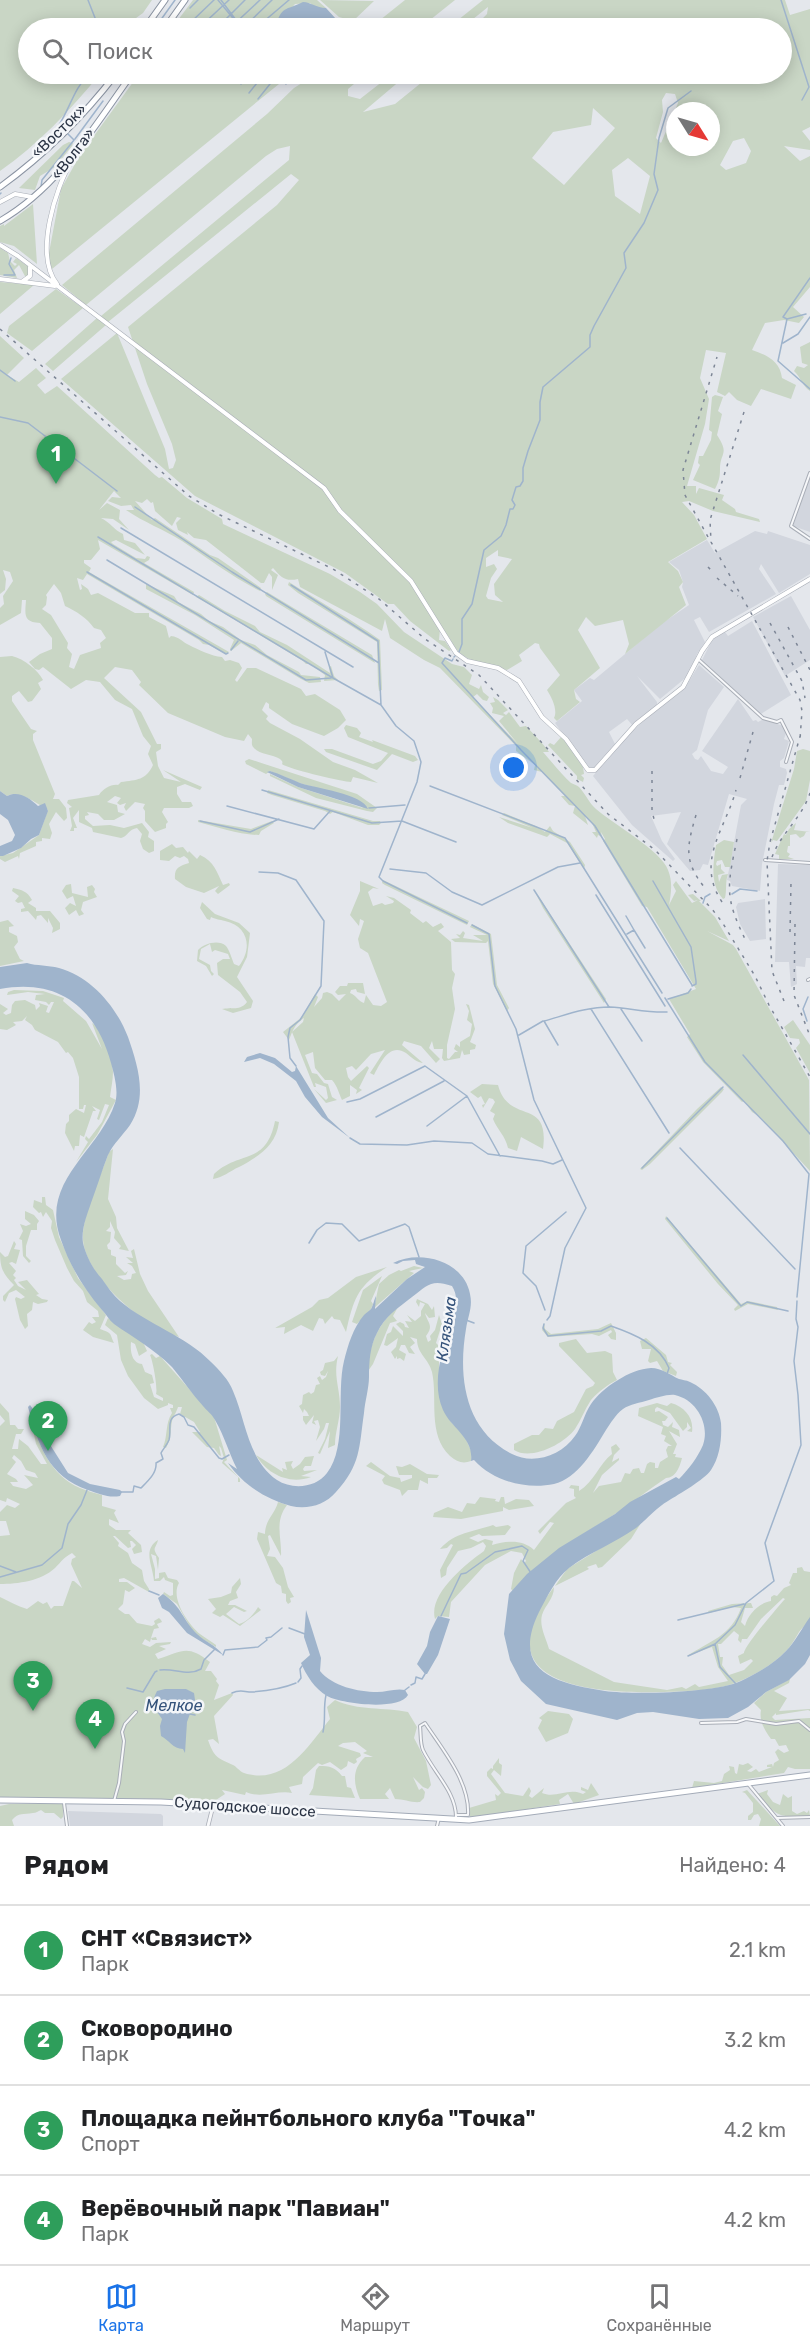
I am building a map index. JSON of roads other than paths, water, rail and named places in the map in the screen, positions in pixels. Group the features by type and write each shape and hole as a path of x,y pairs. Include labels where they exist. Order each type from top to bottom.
{"main road":[{"path":"154,18 167,0"},
{"path":"172,18 185,0"},
{"name":"«Восток»","path":"0,185 42,154 67,130 106,84"},
{"name":"«Волга»","path":"0,220 31,200 51,183 125,84"},
{"path":"61,289 50,275 46,259 58,187 72,159 118,93"},
{"path":"0,202 11,195 29,197 35,195 71,159"},
{"path":"18,194 31,200"},
{"path":"0,220 23,204 23,198 18,194"},
{"path":"0,245 324,488 340,511 411,581 451,648 462,658 498,668 519,681 542,717 566,739 588,770 595,770 636,724 683,687 706,644 718,632 810,579"},
{"path":"22,282 28,279 32,272 28,264"},
{"path":"0,279 44,284 61,289"},
{"name":"Судогодское шоссе","path":"0,1800 114,1801 439,1818 499,1817 810,1776"}],"street":[{"path":"810,473 791,526 810,539"},
{"path":"698,659 764,718 777,722 781,720 792,742 786,762"},
{"path":"765,860 810,862"},
{"path":"114,1801 118,1789 123,1748 122,1732 125,1724 136,1712"},
{"path":"701,1723 737,1722 745,1719 776,1724 799,1721 810,1730"},
{"path":"425,1723 456,1771 466,1794 468,1815 456,1817 451,1794 437,1776 422,1749 420,1726 425,1723"},
{"path":"747,1783 783,1826"},
{"path":"64,1800 67,1826"},
{"path":"208,1826 213,1806"},
{"path":"777,1818 810,1817"},
{"path":"437,1826 439,1818"}],"water":[{"path":"303,2 309,3 326,8 335,18 279,18 288,8"},
{"path":"270,771 300,783 357,799 368,809 298,787 267,772"},
{"path":"0,791 7,796 15,794 24,796 38,806 45,803 48,811 39,835 21,848 3,856 0,856 0,846 12,841 15,835 8,820 0,814"},
{"path":"27,963 71,972 101,994 117,1014 123,1026 138,1070 139,1104 130,1125 108,1155 85,1222 83,1243 88,1257 120,1301 142,1317 190,1344 223,1375 233,1391 254,1451 267,1472 283,1483 297,1486 317,1482 327,1473 337,1449 344,1361 357,1325 371,1309 376,1296 375,1309 407,1279 425,1267 416,1264 415,1260 393,1263 416,1257 439,1261 459,1273 470,1294 471,1307 466,1329 463,1365 464,1383 474,1416 483,1431 496,1444 512,1454 529,1459 546,1457 562,1449 575,1436 589,1408 602,1392 617,1380 643,1369 659,1369 696,1385 711,1399 720,1417 720,1447 714,1465 708,1474 659,1507 636,1528 569,1568 556,1582 539,1612 532,1632 530,1649 534,1661 543,1671 570,1684 618,1692 674,1692 729,1685 753,1675 776,1660 786,1651 810,1617 810,1655 805,1664 789,1680 766,1692 748,1707 728,1718 699,1719 653,1712 637,1713 617,1720 546,1704 521,1681 510,1660 504,1634 509,1594 527,1574 559,1548 615,1514 630,1502 676,1477 679,1479 701,1450 705,1429 700,1414 690,1402 675,1395 665,1396 626,1407 620,1411 584,1463 562,1481 543,1486 521,1485 491,1473 474,1460 471,1461 471,1453 466,1440 443,1410 440,1400 439,1366 456,1303 452,1286 434,1283 426,1286 392,1313 380,1327 370,1354 358,1455 350,1473 332,1496 315,1505 291,1506 264,1495 241,1478 228,1463 237,1469 212,1416 172,1367 111,1321 83,1285 65,1250 56,1219 58,1201 64,1184 107,1121 115,1103 116,1083 111,1063 96,1027 72,1001 40,988 0,989 0,967"},
{"path":"260,1053 275,1058 292,1072 295,1071 296,1066 328,1118 350,1138 322,1117 305,1097 296,1081 274,1064 260,1058 244,1062 247,1057"},
{"path":"30,1405 45,1425 49,1443 68,1473 90,1484 120,1490 122,1492 120,1496 108,1496 88,1490 74,1484 54,1468 36,1434 28,1407"},
{"path":"163,1594 175,1604 197,1634 223,1655 187,1633 169,1612 162,1608 158,1598"},
{"path":"306,1610 321,1658 320,1671 331,1681 362,1691 405,1690 408,1695 403,1700 394,1703 370,1704 334,1699 319,1690 301,1663 310,1655 304,1637"},
{"path":"438,1616 450,1619 438,1655 425,1674 417,1664 427,1646 430,1632"},
{"name":"Мелкое","path":"186,1689 194,1693 195,1700 187,1722 185,1753 183,1749 174,1746 161,1736 162,1719 154,1708 153,1701 157,1691"}],"waterway":[{"path":"88,0 95,18"},
{"path":"162,18 175,0"},
{"path":"190,8 198,0"},
{"path":"195,18 214,0"},
{"path":"218,0 233,18"},
{"path":"221,0 234,18"},
{"path":"210,18 229,0"},
{"path":"227,18 245,0"},
{"path":"241,18 260,0"},
{"path":"253,18 272,0"},
{"path":"268,18 289,0"},
{"path":"781,0 787,18"},
{"path":"792,34 809,87"},
{"path":"59,125 81,84"},
{"path":"249,93 256,84"},
{"path":"258,99 270,84"},
{"path":"802,100 809,87"},
{"path":"459,652 462,644 462,619 472,604 484,550 501,536 510,509 513,509 515,505 512,500 516,487 520,486 523,481 523,468 540,420 543,387 590,347 590,335 594,326 626,268 624,253 644,223 658,190 654,174 659,138 668,108 691,91"},
{"path":"75,139 103,101"},
{"path":"41,187 42,180 74,140 68,134"},
{"path":"4,275 15,275 9,264 11,258"},
{"path":"810,278 783,317 787,319 778,361 810,389"},
{"path":"787,319 806,314"},
{"path":"783,343 798,334 810,317"},
{"path":"0,370 15,381"},
{"path":"0,417 28,423 117,491"},
{"path":"135,507 232,572 379,663"},
{"path":"121,528 353,667"},
{"path":"98,537 333,678"},
{"path":"107,560 306,680 331,678"},
{"path":"87,572 226,654 228,653"},
{"path":"291,585 378,641 381,705 396,726 414,741 421,762 417,782 379,877 467,923"},
{"path":"231,650 238,641"},
{"path":"325,652 333,678 381,705"},
{"path":"453,659 452,661 445,658 442,663 521,750 595,826 692,985"},
{"path":"430,786 565,838 662,993"},
{"path":"262,790 372,823 402,821 456,842"},
{"path":"369,808 405,805"},
{"path":"227,806 314,829 330,811"},
{"path":"200,821 250,832 279,819"},
{"path":"390,869 426,873 452,892 482,905 558,867 580,863"},
{"path":"259,872 278,873 296,880 324,921 321,986 300,1020 290,1028 288,1037 290,1058 296,1066"},
{"path":"653,881 691,947 696,981 696,984 692,986"},
{"path":"732,894 740,889 757,891"},
{"path":"534,890 609,1007"},
{"path":"703,903 705,897 710,894"},
{"path":"596,895 665,1006"},
{"path":"626,916 634,930 627,934"},
{"path":"472,925 489,934 495,986 516,1029 534,1100 586,1208 565,1248 550,1316 547,1320"},
{"path":"634,930 645,948"},
{"path":"668,999 688,993 691,989"},
{"path":"807,1021 803,1009 808,997"},
{"path":"665,998 705,1062 783,1141 809,1174 797,1297"},
{"path":"558,1045 544,1021 601,1007 667,1012"},
{"path":"591,1009 669,1133"},
{"path":"621,1009 642,1041"},
{"path":"519,1035 543,1021"},
{"path":"743,1055 810,1134"},
{"path":"347,1102 360,1099 425,1066 467,1096"},
{"path":"376,1117 444,1081"},
{"path":"642,1168 723,1087"},
{"path":"427,1126 467,1096 500,1156"},
{"path":"350,1138 360,1144 407,1145 434,1141 472,1143 488,1154 553,1164 562,1160"},
{"path":"680,1148 795,1269"},
{"path":"545,1310 536,1286 523,1273 526,1246 566,1212"},
{"path":"667,1218 741,1306 747,1302 788,1311"},
{"path":"309,1243 317,1230 326,1223 342,1224 359,1241 405,1224 409,1227 419,1257"},
{"path":"736,1684 720,1667 715,1644 735,1625 746,1603 774,1581 765,1543 801,1445 794,1361 798,1327 797,1301"},
{"path":"466,1320 474,1323"},
{"path":"544,1324 543,1328 548,1336 601,1331 611,1326 652,1346 665,1360 669,1368 667,1374"},
{"path":"120,1492 133,1492 134,1486 141,1488 152,1477 156,1463 163,1459 161,1453 169,1440 170,1421 179,1414 184,1417 188,1425 194,1427 219,1458 222,1459 229,1455"},
{"path":"0,1577 42,1565 62,1548 68,1524 81,1505 87,1490"},
{"path":"441,1616 461,1574 466,1573 495,1552 522,1546 528,1550 523,1561 531,1573"},
{"path":"0,1566 16,1572"},
{"path":"149,1591 159,1595"},
{"path":"678,1620 744,1604"},
{"path":"223,1655 225,1650 258,1647 267,1640 266,1638 271,1637 282,1628"},
{"path":"289,1628 305,1634"},
{"path":"688,1656 715,1644"},
{"path":"160,1670 196,1671 201,1669 204,1660 215,1649"},
{"path":"298,1682 301,1678 302,1666"},
{"path":"127,1688 143,1692 157,1671"},
{"path":"411,1685 415,1683 416,1677 422,1679 425,1674"},
{"path":"232,1693 269,1690 296,1683"},
{"path":"405,1690 409,1687"},
{"path":"323,1732 326,1695"},
{"path":"190,1714 195,1715"}],"railway":[{"path":"0,329 189,496 218,514 333,569 379,599 425,639 479,675 608,814 655,850 712,909 755,976 810,1077"},
{"path":"708,537 685,495 683,470 717,357"},
{"path":"744,412 710,520 711,542 800,700 802,711 800,739"},
{"path":"708,567 711,570"},
{"path":"717,578 738,596"},
{"path":"770,623 802,681 805,698"},
{"path":"788,627 810,670"},
{"path":"740,778 753,732"},
{"path":"784,1001 772,971 767,861 770,842 801,733"},
{"path":"652,771 652,811 655,823"},
{"path":"722,902 714,887 711,873 712,859 736,790"},
{"path":"772,857 802,810 810,793"},
{"path":"696,815 689,853 693,870 705,888"},
{"path":"737,839 731,869 731,903 747,943"},
{"path":"790,932 791,882"},
{"path":"795,924 794,995 810,1036"}],"place":[{"name":"СНТ «Связист»","path":"56,484"},
{"name":"Сковородино","path":"48,1451"},
{"name":"Площадка пейнтбольного клуба \"Точка\"","path":"33,1711"},
{"name":"Верёвочный парк \"Павиан\"","path":"95,1749"}],"water label":[{"name":"Клязьма","path":"446,1329"}]}
